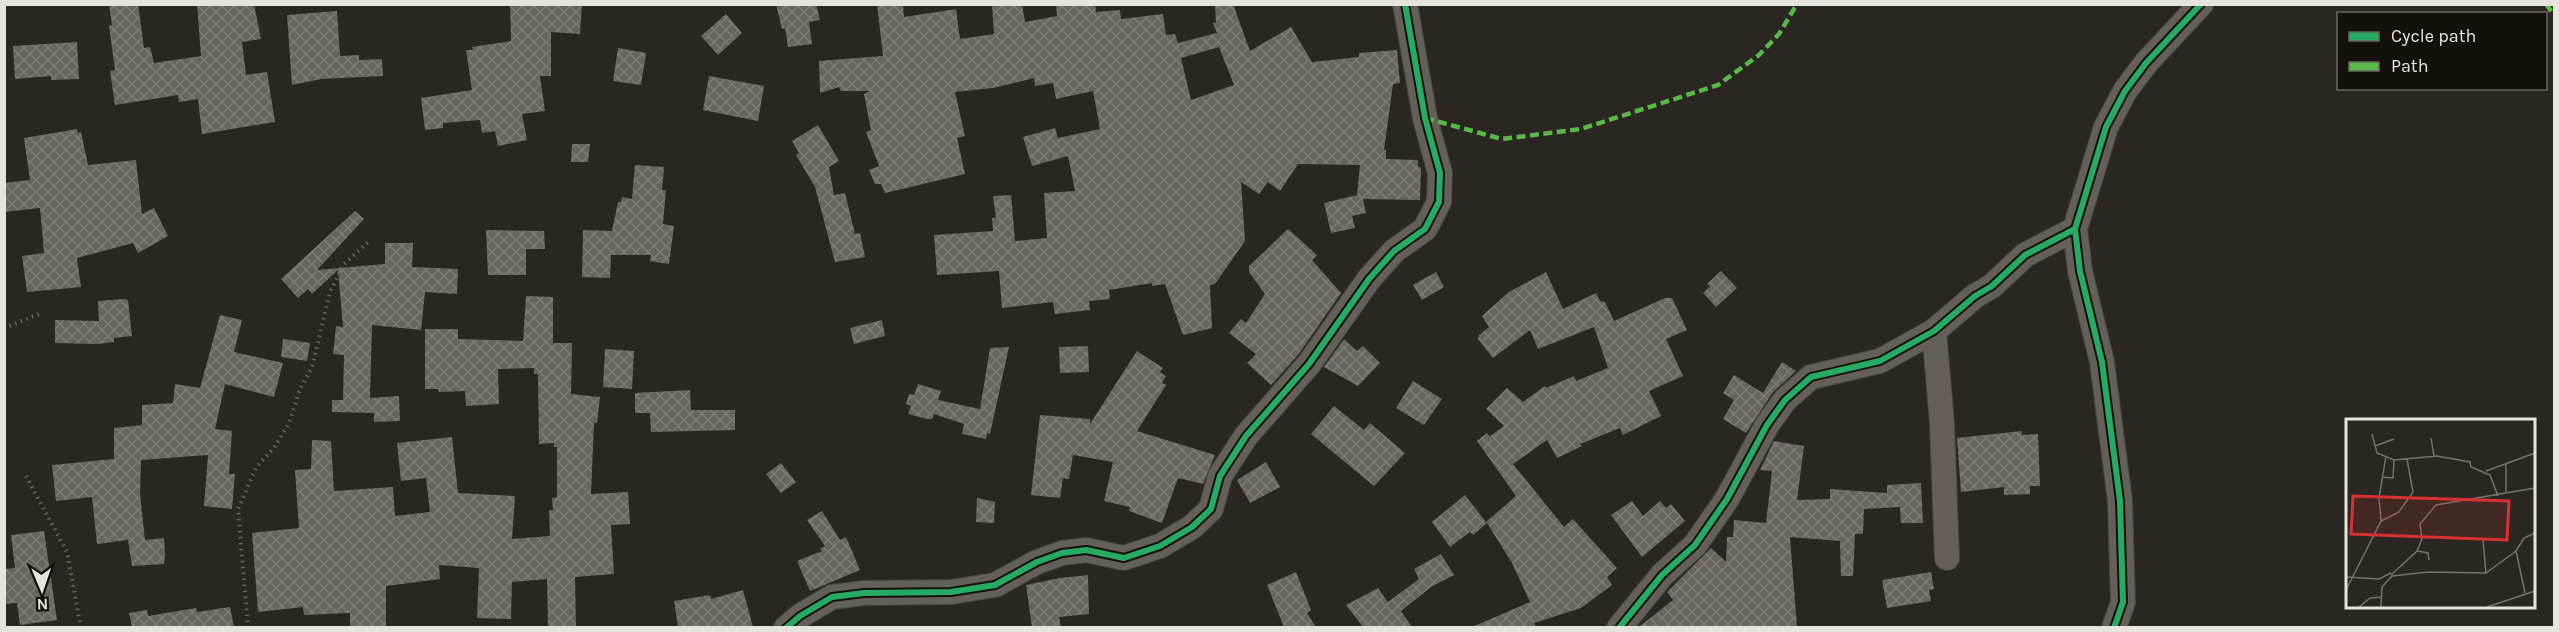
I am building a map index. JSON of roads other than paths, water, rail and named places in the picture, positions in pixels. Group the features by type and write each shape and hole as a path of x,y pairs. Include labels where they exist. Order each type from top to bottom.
{"street":[{"path":"786,627 832,597 864,593 951,592 995,585 1037,562 1062,553 1086,549 1124,558 1168,541 1192,527 1211,509 1220,476 1246,436 1308,364 1369,279 1394,251 1425,229 1439,202 1440,173 1425,118 1405,4"},
{"path":"2114,627 2123,602 2120,501 2102,362 2080,271 2075,229 2106,128 2125,91 2146,63 2201,4"},
{"path":"1619,627 1662,575 1695,545 1727,499 1767,425 1785,400 1811,377 1880,361 1934,332 1975,296 1992,286 2025,255 2075,229"},
{"path":"1934,332 1942,423 1947,558"}]}
